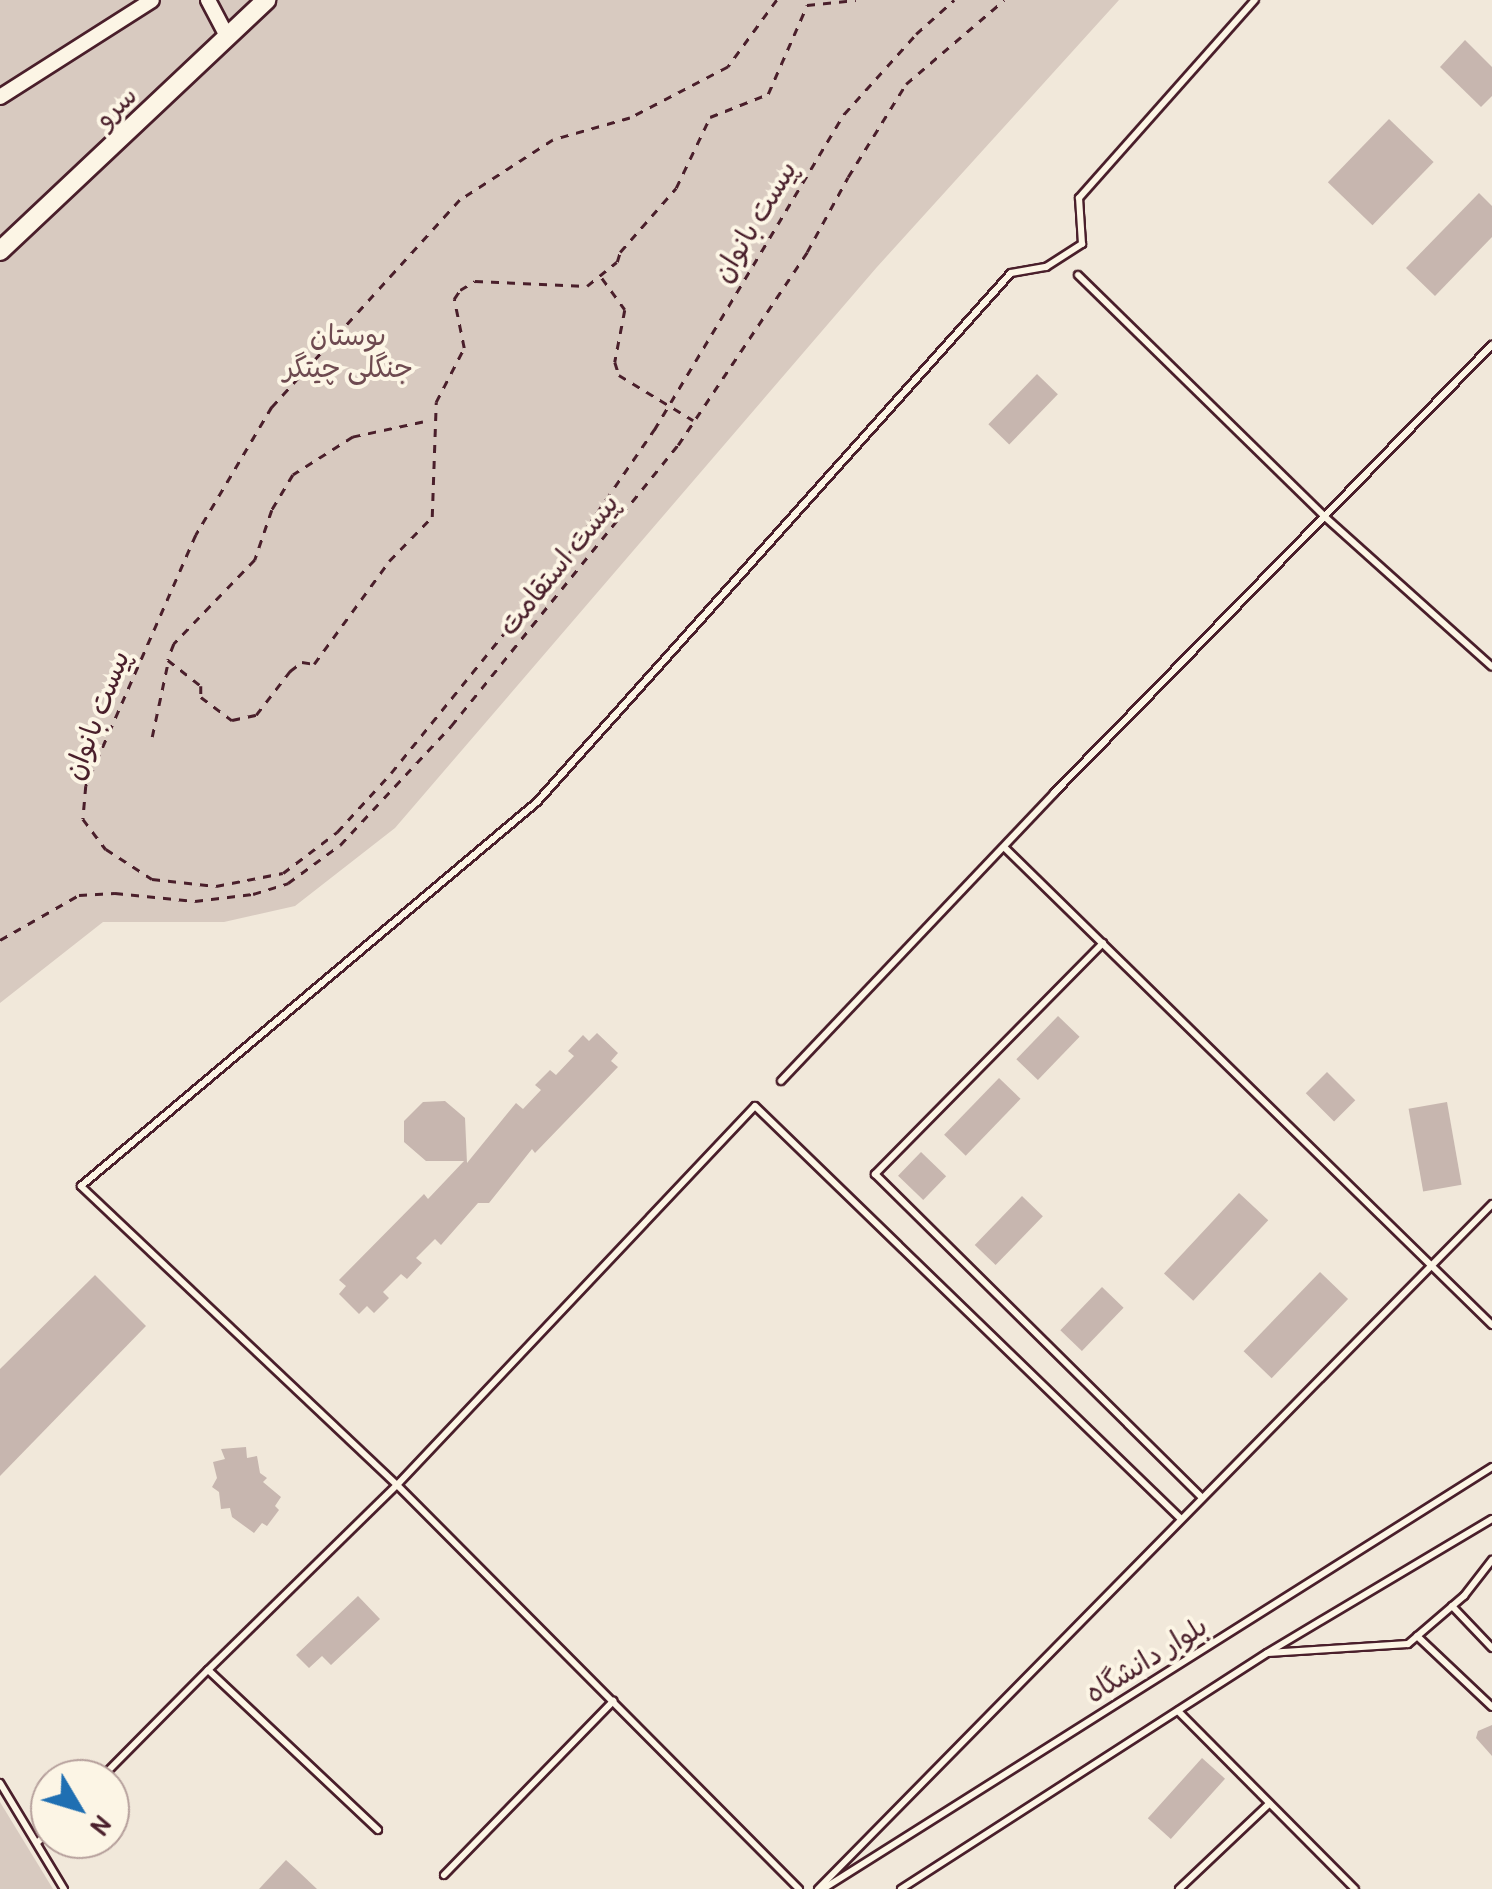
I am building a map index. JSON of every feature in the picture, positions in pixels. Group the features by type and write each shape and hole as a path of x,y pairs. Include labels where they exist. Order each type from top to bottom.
{"street":[{"path":"0,97 152,0"},
{"path":"208,0 228,38"},
{"name":"سرو","path":"0,251 266,0"}],"lane":[{"path":"799,1889 397,1485 81,1186 537,802 1011,274 1046,267 1082,244 1079,198 1256,0"},
{"path":"1078,275 1325,517 1492,667"},
{"path":"781,1082 1492,345"},
{"path":"1004,847 1492,1325"},
{"path":"1103,943 875,1174 1202,1498"},
{"path":"120,1759 397,1485 755,1106 1182,1519"},
{"path":"820,1889 1492,1204"},
{"name":"بلوار دانشگاه","path":"820,1889 1492,1467"},
{"path":"901,1889 1267,1653 1492,1519"},
{"path":"1267,1653 1408,1644 1452,1606 1492,1560"},
{"path":"1452,1606 1492,1648"},
{"path":"1417,1636 1492,1706"},
{"path":"208,1670 378,1830"},
{"path":"444,1875 614,1701"},
{"path":"1178,1711 1355,1889"},
{"path":"0,1783 30,1833"},
{"path":"1180,1889 1269,1804"},
{"path":"46,1859 64,1889"}],"path":[{"name":"پیست بانوان","path":"776,0 728,67 630,118 554,140 460,200 272,407 196,535 139,659 86,786 83,819 92,836 152,879 216,886 283,873 337,832 391,773 569,553 668,406 844,114 916,34 954,0"},
{"path":"168,660 200,686 201,697 232,720 256,715 290,671 302,662 314,664 389,561 432,518 436,402 464,348 454,299 460,290 475,280 587,286 617,262 620,252 676,188 710,117 768,94 807,5 856,0"},
{"name":"پیست استقامت","path":"0,940 79,895 228,899 288,882 322,860 451,726 576,576 694,420 807,252 906,84 1004,0"},
{"path":"600,276 625,310 616,362 619,375 694,420"},
{"path":"152,737 174,644 255,560 272,510 293,475 353,438 423,422"}],"green space":[{"name":"بوستان جنگلی چیتگر","path":"0,0 1119,0 877,267 395,828 295,906 224,922 103,922 0,1003"},
{"path":"0,1802 30,1851 30,1859 35,1859 53,1889 0,1889"}],"building":[{"path":"1465,40 1492,67 1492,96 1481,107 1440,67"},
{"path":"1389,119 1434,162 1372,225 1328,182"},
{"path":"1479,193 1492,206 1492,237 1435,296 1406,268"},
{"path":"1037,374 1058,394 1009,444 988,424"},
{"path":"1058,1016 1080,1037 1038,1080 1016,1059"},
{"path":"597,1033 618,1053 611,1061 618,1067 535,1153 532,1149 489,1203 478,1203 441,1245 435,1239 416,1258 422,1263 407,1279 401,1274 383,1292 389,1298 374,1313 367,1306 359,1314 339,1294 346,1286 339,1280 424,1194 428,1199 464,1161 426,1161 404,1142 404,1121 423,1102 445,1101 465,1118 467,1163 516,1103 523,1109 541,1090 535,1085 550,1070 556,1075 574,1056 568,1051 583,1035 589,1041"},
{"path":"1327,1072 1355,1100 1334,1121 1306,1093"},
{"path":"999,1078 1021,1099 966,1156 944,1135"},
{"path":"1447,1102 1462,1185 1423,1191 1409,1109"},
{"path":"921,1152 946,1176 923,1200 898,1176"},
{"path":"1239,1193 1268,1220 1193,1301 1164,1273"},
{"path":"1022,1196 1043,1216 996,1265 975,1245"},
{"path":"1320,1272 1348,1299 1272,1378 1244,1351"},
{"path":"95,1275 146,1326 0,1476 0,1369"},
{"path":"1102,1287 1124,1308 1082,1351 1060,1330"},
{"path":"246,1447 247,1458 257,1456 260,1473 267,1478 263,1482 281,1497 275,1506 279,1510 267,1526 262,1523 254,1533 232,1517 230,1508 221,1509 219,1492 212,1487 217,1478 213,1462 225,1459 221,1449"},
{"path":"358,1596 380,1619 331,1665 322,1656 309,1668 296,1655"},
{"path":"1492,1725 1492,1756 1476,1738 1478,1731"},
{"path":"1202,1758 1225,1779 1171,1839 1148,1818"},
{"path":"286,1860 299,1872 317,1889 259,1889"}]}
